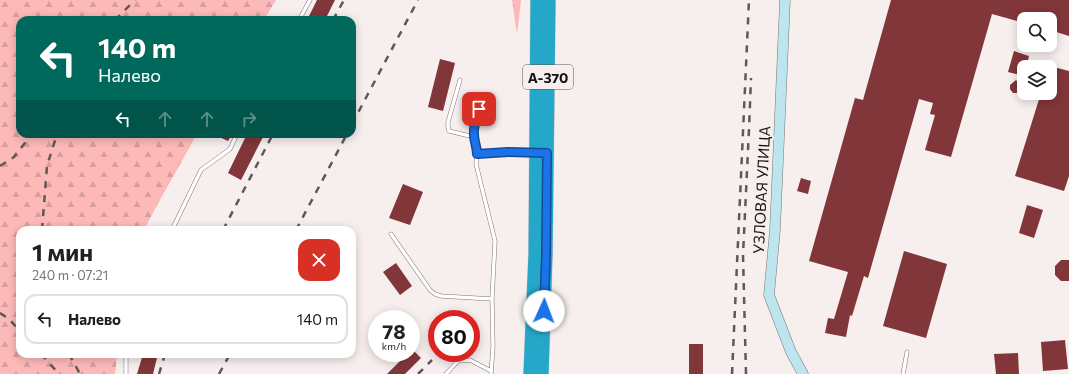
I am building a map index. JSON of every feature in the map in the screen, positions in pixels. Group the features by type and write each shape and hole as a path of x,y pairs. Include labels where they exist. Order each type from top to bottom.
{"highway":[{"name":"А-370","path":"537,0 541,153 546,254 542,374"},
{"name":"А-370","path":"530,374 549,0"}],"street":[{"name":"УЗЛОВАЯ УЛИЦА","path":"785,0 775,230 769,295 790,352 803,374"}],"lane":[{"path":"301,16 310,0"},
{"path":"460,80 448,128 449,131 474,137"},
{"path":"446,374 458,361 470,360 491,372 492,299 495,241 476,164 477,147 474,137 474,125 479,109"},
{"path":"174,226 201,170 230,149 236,138"},
{"path":"477,154 508,152 541,153"},
{"path":"391,234 430,290 435,294 441,296 492,299"},
{"path":"903,374 907,352"},
{"path":"126,358 126,374"}],"green space":[{"path":"0,0 276,0 266,16 16,16 16,138 195,138 146,226 16,226 16,358 117,358 115,374 0,374"},
{"path":"512,0 521,0 517,34"}],"building":[{"path":"317,0 335,0 327,16 309,16"},
{"path":"891,0 1069,0 1069,36 1057,32 1057,12 1017,12 1017,21 992,14 951,157 925,150 935,115 930,114 933,103 919,99 868,278 864,276 852,316 850,315 846,337 825,333 828,318 834,319 848,272 809,261 855,98 863,100"},
{"path":"1014,51 1029,56 1028,60 1017,60 1017,74 1008,72"},
{"path":"440,59 455,63 443,111 428,107"},
{"path":"1057,68 1069,71 1069,176 1064,191 1015,176 1039,100 1057,100"},
{"path":"1016,80 1017,93 1013,93 1010,89 1010,85"},
{"path":"222,138 230,138 228,141"},
{"path":"245,138 262,138 241,180 228,173"},
{"path":"801,178 811,181 808,194 797,191"},
{"path":"403,184 423,192 410,225 389,218"},
{"path":"1027,205 1043,210 1034,238 1019,233"},
{"path":"904,251 947,264 926,338 883,326"},
{"path":"1061,260 1069,260 1069,281 1061,281 1055,275 1055,266"},
{"path":"396,263 412,286 400,295 383,272"},
{"path":"1065,340 1068,369 1043,371 1041,342"},
{"path":"689,344 703,344 703,374 689,374"},
{"path":"1018,353 1019,374 996,374 994,354"},
{"path":"142,358 157,358 153,374 137,374"},
{"path":"399,362 417,362 405,374 387,374"}],"railway":[{"path":"119,16 135,0"},
{"path":"335,16 344,0"},
{"path":"356,116 418,0"},
{"path":"732,374 749,0"},
{"path":"746,374 743,255 751,78"},
{"path":"0,166 14,157 29,138"},
{"path":"42,226 47,166 56,138"},
{"path":"225,226 271,138"},
{"path":"298,226 345,138"},
{"path":"0,313 9,319 16,327"},
{"path":"45,358 59,374"},
{"path":"71,358 80,374"},
{"path":"159,374 164,358"},
{"path":"219,374 228,358"},
{"path":"418,374 430,362"}],"route":[{"path":"479,109 474,125 474,137 477,147 477,154 508,152 547,153 544,311"}]}
